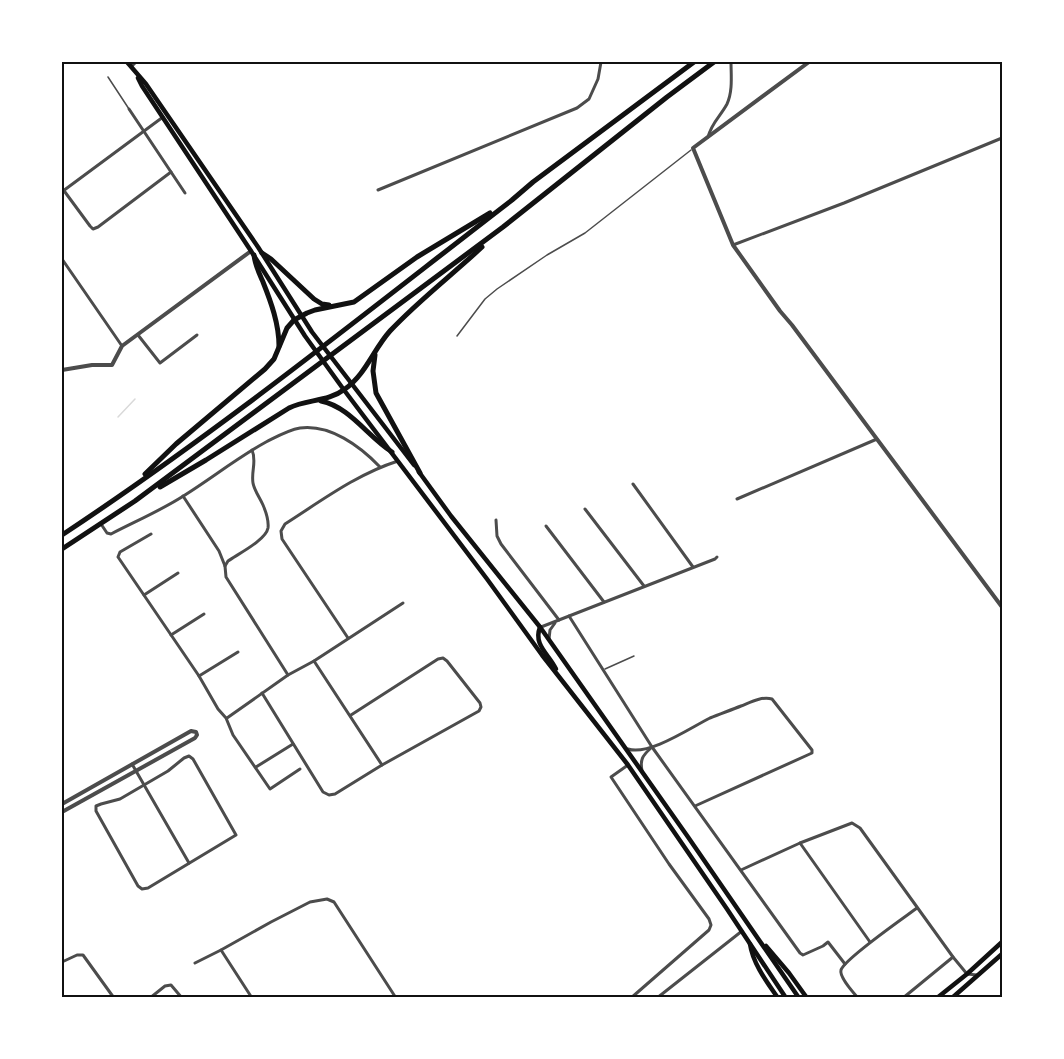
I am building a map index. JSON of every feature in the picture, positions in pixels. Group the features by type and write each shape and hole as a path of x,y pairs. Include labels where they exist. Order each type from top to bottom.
{"highway":[{"path":"62,535 131,488 274,383 568,156 694,62"},
{"path":"62,549 135,501 503,227 714,62"},
{"path":"131,488 176,444 265,369 274,359 287,328 294,320 321,308 354,302 417,257 512,200"},
{"path":"135,501 289,408 331,398 351,385 364,371 389,332 503,227"},
{"path":"253,253 255,264 273,308 279,335 279,350"},
{"path":"262,254 271,259 314,299 322,304 339,306"},
{"path":"377,348 373,371 376,393 420,473"},
{"path":"319,401 329,403 343,411 392,452"}],"main road":[{"path":"127,62 305,336 559,677 628,765 786,998"},
{"path":"135,73 146,84 262,254 312,332 451,516 540,627 799,998"},
{"path":"540,627 537,634 538,642 554,665 559,677"},
{"path":"753,930 807,998"},
{"path":"750,942 755,961 778,998"},
{"path":"937,998 968,974 1002,942"},
{"path":"952,998 1002,954"}],"street":[{"path":"131,67 136,62"},
{"path":"378,190 577,108 590,99 598,79 601,62"},
{"path":"708,137 711,125 728,102 732,87 731,62"},
{"path":"809,62 693,148 733,245 1002,607"},
{"path":"129,110 185,193"},
{"path":"163,117 62,189 93,229 171,172"},
{"path":"733,245 1002,138"},
{"path":"62,370 92,365 112,365 122,346 253,253"},
{"path":"62,262 122,346"},
{"path":"138,335 159,363 197,335"},
{"path":"101,524 107,533 111,534 183,496 252,450 279,435 299,428 328,431 342,438 380,467"},
{"path":"737,499 877,439"},
{"path":"225,566 228,561 261,539 268,527 267,514 253,482 255,456 252,450"},
{"path":"348,638 282,539 281,531 285,524 365,474 398,461"},
{"path":"633,484 693,567"},
{"path":"183,496 219,551 225,566 226,577 288,675"},
{"path":"585,509 644,586"},
{"path":"496,520 497,536 501,544 557,620"},
{"path":"546,526 604,602"},
{"path":"151,534 118,556 199,676 226,718 233,735 270,789 300,769"},
{"path":"540,627 715,560 717,557"},
{"path":"144,595 178,573"},
{"path":"226,718 288,675 314,661 404,603"},
{"path":"171,635 204,614"},
{"path":"569,616 652,747 800,953 803,956 828,942 845,964"},
{"path":"549,641 550,630 557,620"},
{"path":"199,676 238,652"},
{"path":"262,693 324,792 329,795 335,794 478,711 481,707 476,697 443,658 438,659 351,716"},
{"path":"314,661 382,765"},
{"path":"626,748 640,750 652,747 711,718 766,697 772,699 812,750 810,756 695,806"},
{"path":"62,804 191,731 196,732 195,738 62,812"},
{"path":"256,768 293,744"},
{"path":"643,773 642,758 652,747"},
{"path":"189,756 193,759 236,835 148,888 142,889 138,886 101,821 96,806 120,799 144,785 189,756"},
{"path":"132,764 189,863"},
{"path":"628,765 611,777 711,925 709,930 631,998"},
{"path":"741,870 800,843 852,823 860,828 953,957 968,974 980,974"},
{"path":"800,843 870,942"},
{"path":"195,963 310,902 321,899 331,900 396,998"},
{"path":"858,998 841,976 841,970 870,942 917,908"},
{"path":"657,998 742,931"},
{"path":"220,950 252,998"},
{"path":"62,962 76,955 83,955 114,998"},
{"path":"903,998 953,957"},
{"path":"150,998 165,986 171,985 182,998"}],"lane":[{"path":"108,77 129,110"},
{"path":"457,336 485,299 497,288 585,233 693,148"},
{"path":"604,670 634,656"}],"waterway":[{"path":"118,417 135,399"}]}
